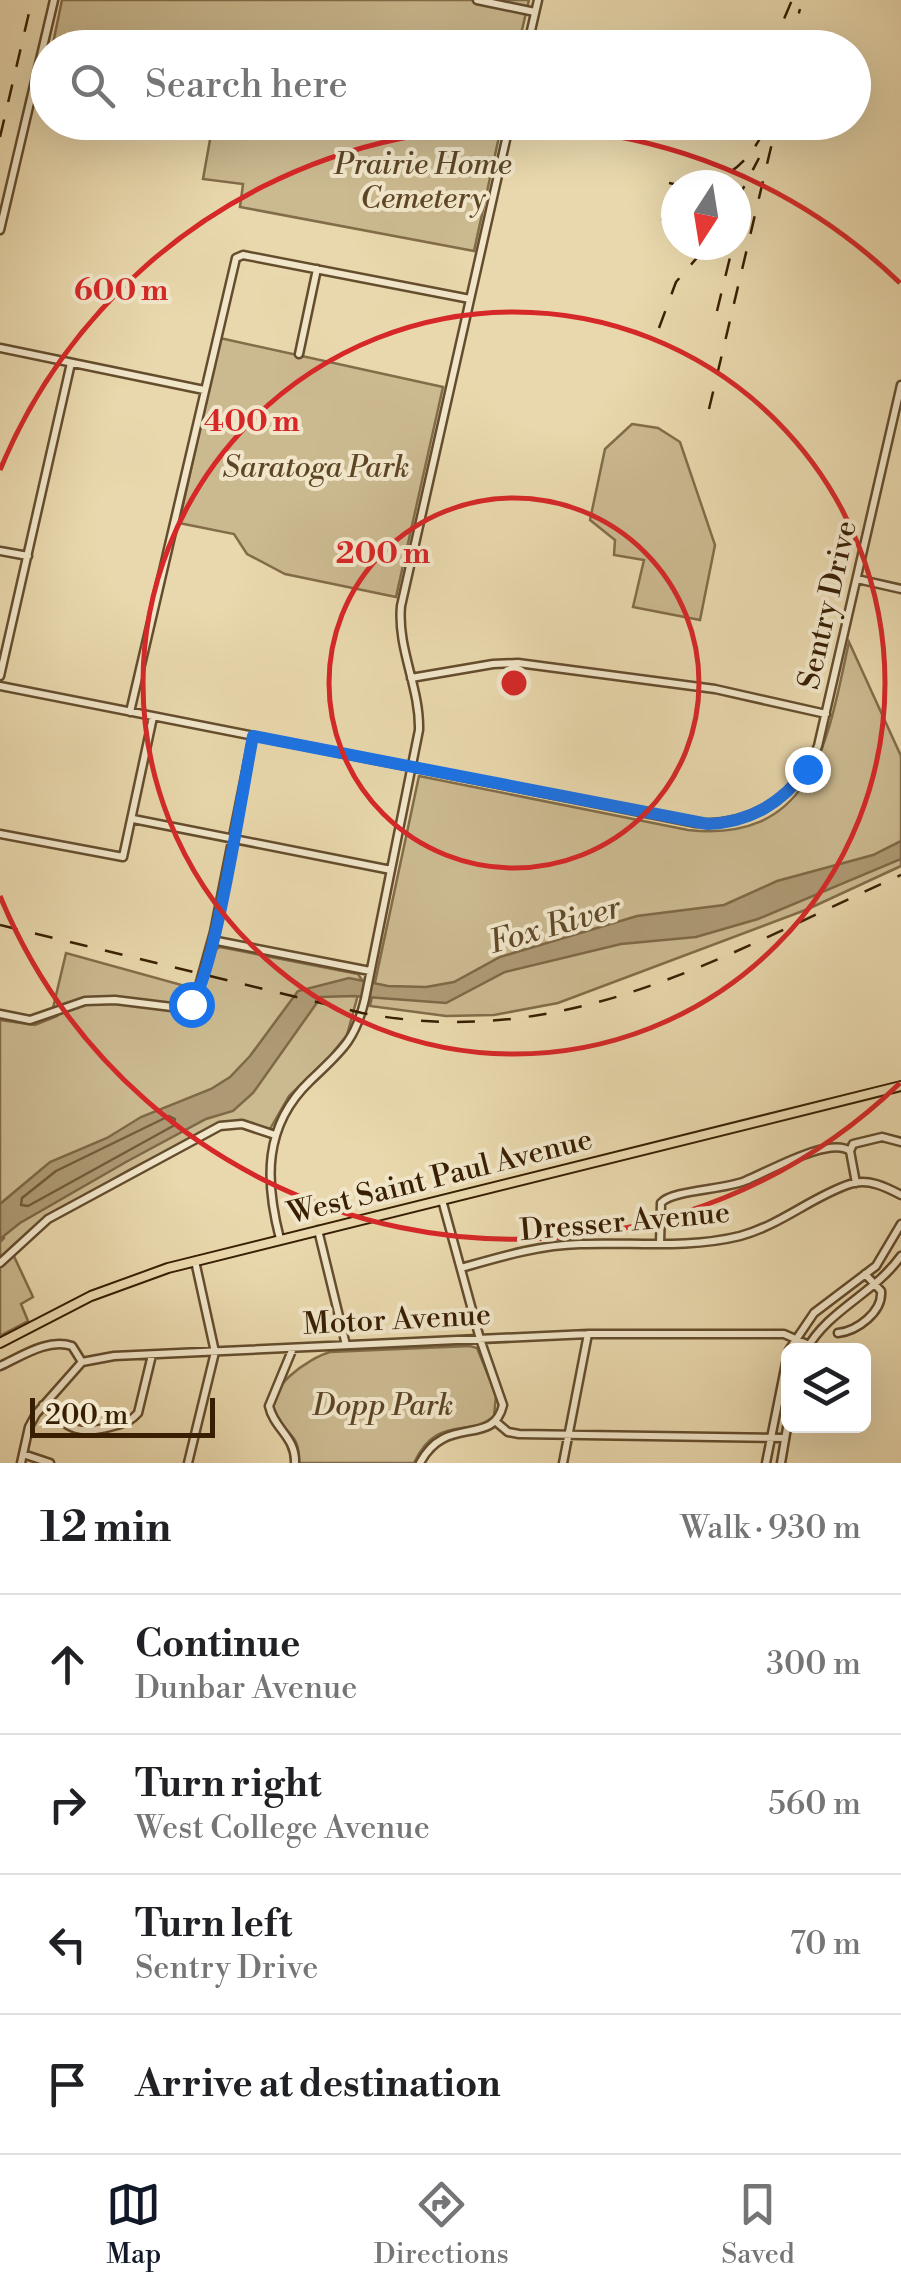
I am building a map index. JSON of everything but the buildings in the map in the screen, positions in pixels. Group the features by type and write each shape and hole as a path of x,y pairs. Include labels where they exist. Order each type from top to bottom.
{"main road":[{"name":"West Saint Paul Avenue","path":"0,1343 91,1296 151,1273 901,1086"}],"street":[{"path":"47,30 54,0"},
{"path":"477,0 535,12"},
{"path":"531,30 538,0"},
{"path":"0,230 30,102"},
{"path":"280,1239 268,1183 275,1135 299,1093 347,1046 365,999 419,718 400,636 401,606 506,140"},
{"path":"130,712 236,258 243,255 470,299"},
{"path":"299,354 318,269"},
{"path":"0,348 204,390"},
{"path":"0,676 71,363"},
{"name":"Sentry Drive","path":"412,766 696,823 726,823 759,812 785,795 807,769 818,746 901,385"},
{"path":"0,551 28,556"},
{"path":"857,579 901,589"},
{"path":"411,678 518,663 715,689 826,714"},
{"path":"0,686 412,766"},
{"path":"0,834 120,858 124,855 153,716"},
{"path":"0,1014 34,1020 68,1004 99,1000 186,1006 198,995 253,736"},
{"path":"133,819 391,870"},
{"path":"212,940 369,976"},
{"path":"0,1263 48,1219 220,1126 242,1124 275,1135"},
{"path":"850,1150 857,1141 867,1138 901,1142"},
{"path":"660,1245 661,1203 666,1196 722,1190 835,1146 850,1150 856,1183 878,1184 901,1195"},
{"name":"Dresser Avenue","path":"461,1268 540,1247 688,1245 742,1235 783,1220 856,1183"},
{"path":"420,1463 431,1446 444,1436 482,1430 502,1410 502,1399 480,1340 442,1200"},
{"path":"794,1343 826,1302 866,1274 885,1254 901,1224"},
{"path":"318,1230 346,1345"},
{"path":"811,1343 830,1318 876,1284 901,1256"},
{"path":"188,1463 215,1352 195,1262"},
{"path":"838,1333 856,1328 883,1296 866,1274"},
{"path":"563,1463 588,1334"},
{"name":"Motor Avenue","path":"0,1366 61,1343 72,1346 82,1362 96,1358 588,1334 775,1334 802,1343"},
{"path":"292,1348 269,1406 274,1420 293,1443 295,1463"},
{"path":"43,1405 63,1423 80,1431 98,1431 133,1420 152,1355"},
{"path":"50,1463 22,1459 29,1427 43,1405 82,1362"},
{"path":"766,1463 781,1392"},
{"path":"495,1421 513,1433 786,1438"},
{"path":"780,1463 787,1433"}],"green space":[{"path":"62,0 529,0 522,30 56,30"},
{"name":"Prairie Home Cemetery","path":"210,140 498,140 474,251 240,207 243,184 203,179"},
{"name":"Saratoga Park","path":"220,338 443,387 396,597 285,574 247,554 234,534 179,523"},
{"path":"632,424 658,428 680,442 715,545 700,620 633,607 644,560 614,555 615,540 590,520 605,449"},
{"path":"849,642 901,756 901,866 808,909 558,1003 494,1015 446,1016 370,1006 419,776 688,830 731,830 764,820 790,801 809,776 833,713"},
{"path":"220,947 358,974 362,980 347,1035 289,1096 270,1129 242,1121 223,1122 38,1223 12,1252 33,1297 21,1304 28,1321 0,1336 0,1242 4,1238 0,1229 0,1020 35,1025 57,1016 53,1008 66,953 203,991 215,950"},
{"name":"Dopp Park","path":"477,1348 496,1395 494,1416 484,1423 443,1432 423,1448 414,1463 299,1463 297,1444 274,1414 276,1394 290,1376 330,1352"}],"water":[{"name":"Fox River","path":"901,841 901,859 758,919 696,937 621,944 505,972 446,1003 321,997 253,1093 233,1111 206,1119 126,1162 20,1223 0,1239 0,1204 50,1162 230,1077 298,991 349,978 388,986 426,987 454,982 500,957 637,916 724,905 777,881 873,855"}],"railway":[{"path":"0,137 32,0"},
{"path":"778,30 792,0"},
{"path":"794,30 800,9"},
{"path":"732,170 759,140"},
{"path":"709,409 773,140"},
{"path":"751,173 759,158"},
{"path":"659,328 676,282 695,260"},
{"path":"717,311 729,260"},
{"path":"0,925 362,1013 437,1022 507,1019 575,1008 641,989 705,965 901,875"}],"route":[{"path":"191,1004 198,995 214,932 253,736 708,824 726,823 763,810 785,795 807,769"}]}
